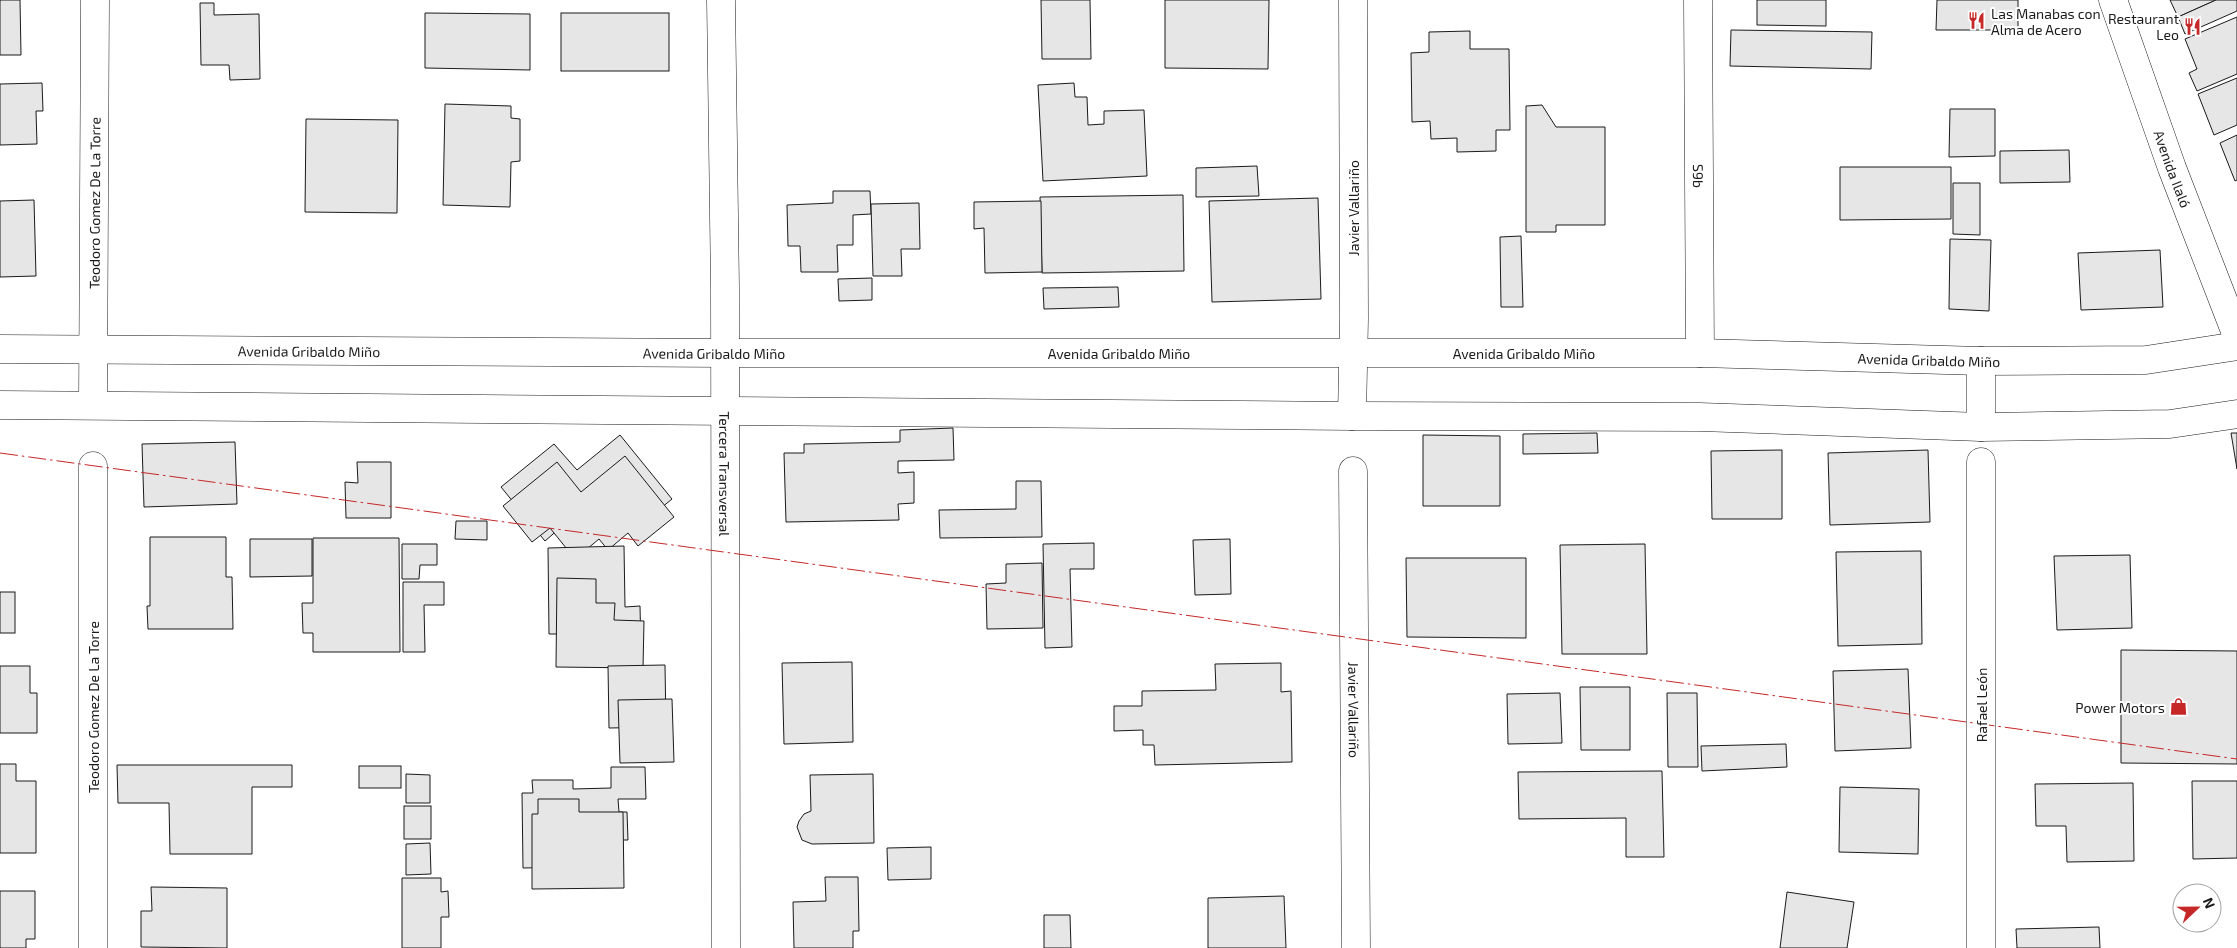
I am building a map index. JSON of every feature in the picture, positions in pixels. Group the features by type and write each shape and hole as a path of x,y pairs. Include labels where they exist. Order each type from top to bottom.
{"street":[{"name":"Teodoro Gomez De La Torre","path":"93,405 95,0"},
{"name":"Tercera Transversal","path":"721,0 726,411 726,948"},
{"name":"Javier Vallariño","path":"1352,0 1354,353 1352,416"},
{"name":"S9b","path":"1698,0 1700,353"},
{"name":"Avenida Ilaló","path":"2113,0 2172,168 2237,336"},
{"name":"Avenida Gribaldo Miño","path":"0,349 725,353 1700,353 1981,361 2146,360 2237,346"},
{"path":"1981,361 1981,427"},
{"path":"0,404 1352,416 1700,417 1981,427 2170,424 2237,414"},
{"name":"Rafael León","path":"1981,462 1981,948"},
{"name":"Teodoro Gomez De La Torre","path":"93,466 93,948"},
{"name":"Javier Vallariño","path":"1353,471 1356,948"}],"building":[{"path":"0,0 20,0 21,55 0,55"},
{"path":"1041,0 1090,0 1091,59 1042,59"},
{"path":"1165,0 1269,0 1268,69 1165,68"},
{"path":"1757,0 1826,0 1826,26 1757,25"},
{"name":"Las Manabas con Alma de Acero","path":"1937,0 2018,0 2018,30 1936,30"},
{"path":"2170,0 2216,0 2178,17"},
{"name":"Restaurant Leo","path":"2216,0 2237,0 2237,11 2185,34 2178,17"},
{"path":"200,3 214,3 214,15 259,14 260,79 230,80 229,65 201,65"},
{"path":"425,13 530,14 530,70 425,68"},
{"path":"561,13 669,13 669,71 561,71"},
{"path":"2237,17 2237,74 2197,91 2189,73 2197,69 2185,39"},
{"path":"1731,30 1872,32 1871,69 1730,66"},
{"path":"1470,31 1470,49 1509,49 1510,130 1496,130 1496,151 1457,152 1457,138 1431,139 1430,121 1412,122 1411,53 1429,52 1429,32"},
{"path":"2237,78 2237,125 2214,135 2198,94"},
{"path":"42,83 43,111 36,111 37,144 0,145 0,84"},
{"path":"1074,83 1075,97 1087,97 1088,125 1104,124 1104,111 1144,110 1147,176 1043,181 1038,85"},
{"path":"445,104 511,106 511,118 520,119 520,161 511,162 510,207 443,205"},
{"path":"1542,105 1556,127 1605,127 1605,225 1556,225 1556,232 1526,232 1526,106"},
{"path":"1950,109 1995,109 1995,156 1949,157"},
{"path":"306,119 398,120 397,213 305,212"},
{"path":"2237,135 2237,180 2235,181 2220,143"},
{"path":"2069,150 2070,182 2000,183 2000,151"},
{"path":"1257,166 1259,196 1196,197 1196,168"},
{"path":"1840,167 1951,167 1951,219 1840,220"},
{"path":"1953,183 1980,183 1980,235 1953,234"},
{"path":"833,191 870,191 871,214 853,215 853,245 837,245 838,272 801,272 800,246 788,246 787,205 833,203"},
{"path":"1183,195 1184,271 1042,273 1040,197"},
{"path":"1318,198 1321,299 1212,302 1209,201"},
{"path":"34,200 36,276 0,277 0,201"},
{"path":"1041,201 1042,272 985,273 984,228 974,229 974,202"},
{"path":"919,203 920,249 901,249 902,276 873,276 871,204"},
{"path":"1521,236 1523,307 1501,307 1500,237"},
{"path":"1950,239 1991,240 1989,311 1949,309"},
{"path":"2160,250 2163,307 2081,310 2078,253"},
{"path":"872,278 872,300 839,301 838,279"},
{"path":"1118,287 1119,307 1044,309 1043,288"},
{"path":"953,428 954,460 898,461 898,473 914,472 914,503 898,504 899,520 786,522 784,453 804,453 804,444 900,442 900,430"},
{"path":"1597,433 1598,453 1523,454 1523,434"},
{"path":"2231,433 2237,433 2237,469"},
{"path":"620,435 672,499 638,527 628,514 608,531 597,518 581,532 560,528 545,541 501,487 554,444 577,470"},
{"path":"1423,435 1500,436 1500,506 1423,506"},
{"path":"235,442 237,504 144,507 142,444"},
{"path":"1782,450 1782,519 1712,519 1711,451"},
{"path":"1928,450 1930,522 1830,525 1828,453"},
{"path":"625,456 674,517 638,546 628,533 608,550 599,539 575,559 550,528 532,542 503,506 557,462 581,492"},
{"path":"357,462 391,462 391,518 346,518 345,482 358,483"},
{"path":"1016,481 1041,481 1042,537 940,538 939,510 1016,509"},
{"path":"456,521 487,521 487,540 455,539"},
{"path":"150,537 226,537 226,577 232,577 233,629 148,629"},
{"path":"313,538 399,538 400,652 313,652 313,633 303,633 302,603 313,603"},
{"path":"250,539 312,539 312,576 250,577"},
{"path":"1230,539 1231,594 1195,595 1193,540"},
{"path":"1094,543 1094,569 1070,569 1072,647 1045,648 1043,544"},
{"path":"402,544 437,544 437,565 420,565 419,579 402,579"},
{"path":"1645,544 1647,654 1562,654 1560,545"},
{"path":"624,546 625,607 640,606 641,651 571,652 570,634 549,634 548,548"},
{"path":"1921,551 1922,644 1838,646 1836,552"},
{"path":"2130,555 2132,628 2057,630 2054,556"},
{"path":"1406,558 1526,558 1526,638 1407,637"},
{"path":"1042,563 1043,628 987,629 986,584 1006,583 1006,564"},
{"path":"557,578 596,579 596,603 615,603 614,620 644,621 643,668 556,667"},
{"path":"403,582 444,582 444,605 424,605 425,652 403,652"},
{"path":"0,592 15,592 15,633 0,633"},
{"name":"Power Motors","path":"2121,650 2237,651 2237,764 2121,763"},
{"path":"852,662 853,742 784,744 782,663"},
{"path":"1281,663 1281,692 1291,691 1292,762 1155,765 1154,745 1143,745 1143,730 1114,731 1114,706 1142,706 1142,691 1216,690 1215,664"},
{"path":"665,665 666,727 609,728 608,666"},
{"path":"0,666 30,666 30,693 37,693 37,733 0,733"},
{"path":"1908,669 1911,748 1835,751 1833,671"},
{"path":"1580,687 1630,687 1630,750 1581,750"},
{"path":"1560,693 1562,743 1508,744 1507,694"},
{"path":"1667,693 1697,693 1698,767 1668,767"},
{"path":"672,699 674,762 620,763 618,700"},
{"path":"1786,744 1787,767 1702,771 1701,746"},
{"path":"0,764 16,764 16,781 36,781 36,853 0,853"},
{"path":"117,765 292,765 292,787 252,787 252,854 170,854 169,803 118,803"},
{"path":"359,766 401,766 401,788 359,788"},
{"path":"611,767 645,767 646,799 618,799 619,812 627,812 628,840 620,840 620,866 523,868 522,793 533,793 532,780 573,780 573,789 611,788"},
{"path":"1662,771 1664,857 1626,857 1626,818 1519,819 1518,772"},
{"path":"406,774 430,775 430,803 406,803"},
{"path":"873,774 874,843 812,844 802,840 797,827 804,814 811,811 810,775"},
{"path":"2192,781 2237,781 2237,858 2193,859"},
{"path":"2133,783 2134,861 2067,862 2066,826 2036,826 2035,784"},
{"path":"1840,787 1919,789 1918,854 1839,852"},
{"path":"538,799 579,799 579,812 623,812 624,888 532,889 532,814 538,814"},
{"path":"404,806 431,806 431,839 404,839"},
{"path":"430,843 431,874 406,875 406,844"},
{"path":"931,847 931,879 888,880 887,848"},
{"path":"825,877 858,877 859,931 853,931 853,948 794,948 793,902 826,901"},
{"path":"402,878 441,878 441,892 448,891 449,917 441,917 441,948 402,948"},
{"path":"151,887 227,888 227,948 141,947 141,911 152,911"},
{"path":"0,891 35,891 35,939 26,939 26,948 0,948"},
{"path":"1787,892 1854,902 1847,948 1780,948"},
{"path":"1284,896 1286,948 1208,948 1208,898"},
{"path":"1044,915 1070,915 1071,948 1044,948"},
{"path":"2099,927 2100,948 2017,948 2016,929"}],"power":[{"path":"0,453 2237,759"}],"place":[{"name":"Las Manabas con Alma de Acero","path":"1977,21"},
{"name":"Restaurant Leo","path":"2193,26"},
{"name":"Power Motors","path":"2179,707"}]}
